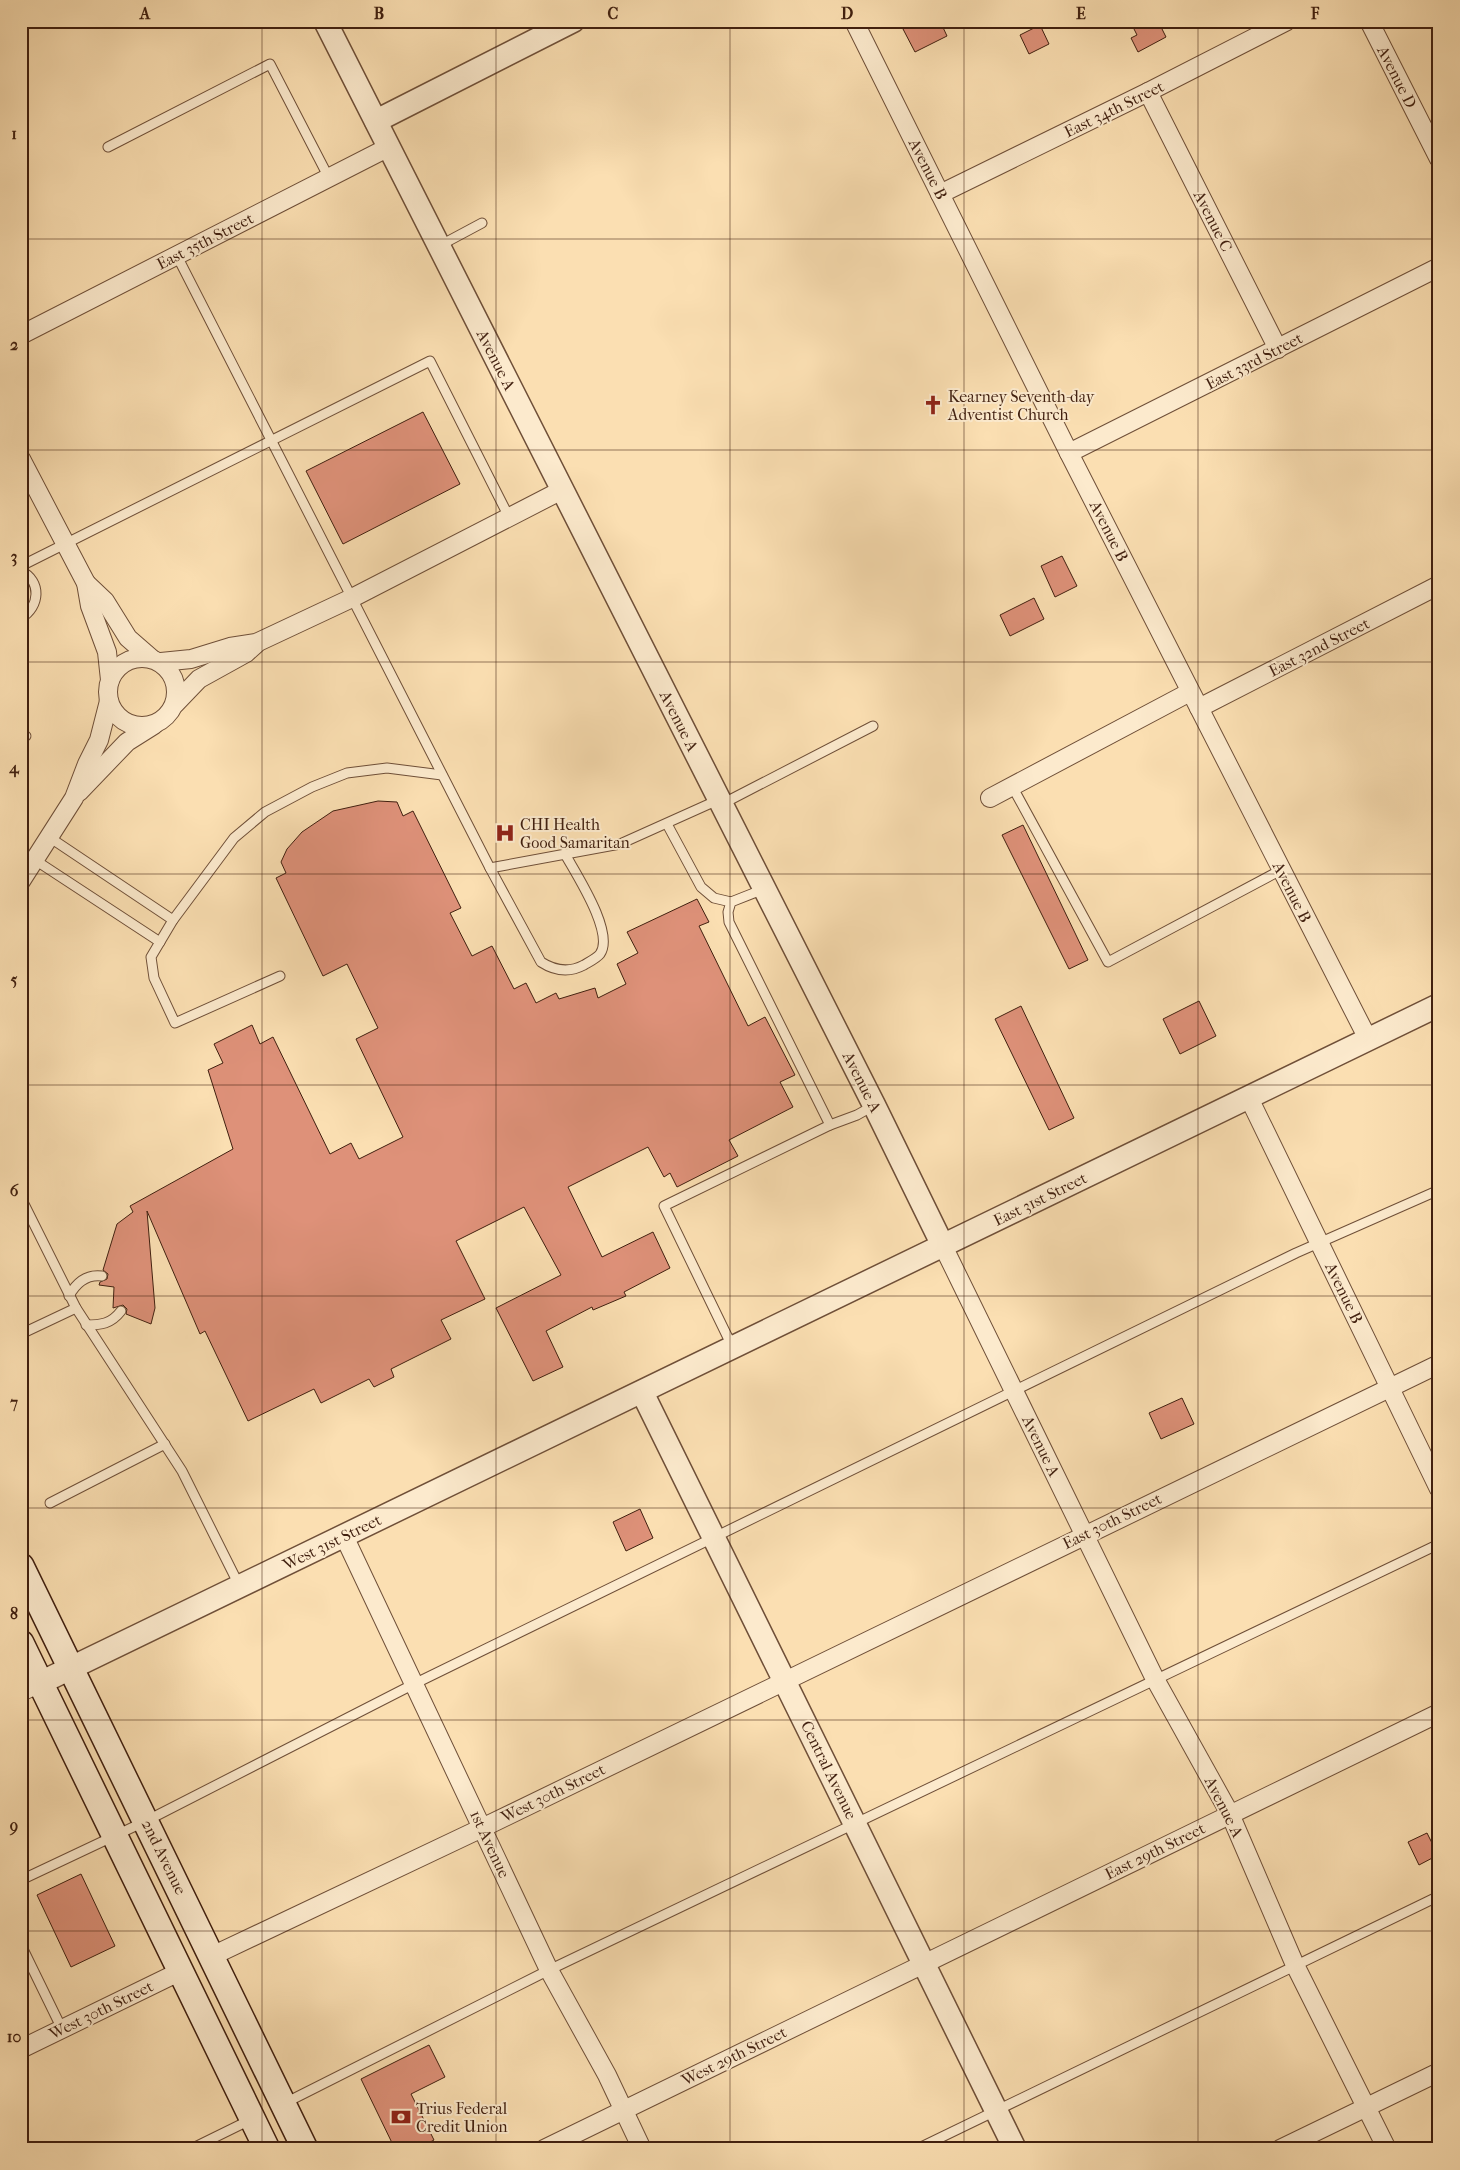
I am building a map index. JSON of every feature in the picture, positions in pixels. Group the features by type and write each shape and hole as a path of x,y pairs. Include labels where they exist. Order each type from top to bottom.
{"main road":[{"name":"2nd Avenue","path":"21,1566 72,1667 305,2149"},
{"path":"21,1643 31,1687 115,1836 267,2149"}],"street":[{"name":"Avenue A","path":"325,21 874,1105 1155,1679 1230,1814 1295,1965 1387,2149"},
{"path":"376,121 573,21"},
{"name":"Avenue B","path":"854,21 1069,453 1368,1039"},
{"name":"East 34th Street","path":"940,194 1148,92 1287,21"},
{"name":"Avenue D","path":"1369,21 1439,159"},
{"name":"Avenue C","path":"1148,92 1278,349"},
{"name":"East 35th Street","path":"21,335 389,147"},
{"name":"East 33rd Street","path":"1069,453 1439,267"},
{"path":"21,459 86,583 90,606 107,652 110,680 109,701 99,740 87,764 74,798 50,837 28,858 21,881"},
{"path":"110,680 113,673 124,663 137,658 156,660 190,659 230,647 256,643 352,598 562,490"},
{"path":"86,583 105,600 128,638 173,676 177,690 175,704"},
{"name":"East 32nd Street","path":"1199,708 1439,585"},
{"path":"74,798 127,742 167,716 175,704 199,679 246,654 256,643"},
{"path":"990,798 1190,692"},
{"path":"109,701 115,714 126,722 140,726 155,724"},
{"name":"East 31st Street","path":"642,1392 1439,1005"},
{"name":"Avenue B","path":"1249,1098 1439,1489"},
{"name":"East 30th Street","path":"785,1680 1439,1364"},
{"name":"West 31st Street","path":"31,1687 642,1392"},
{"name":"Central Avenue","path":"642,1392 1015,2149"},
{"name":"1st Avenue","path":"344,1536 549,1970 624,2110 642,2149"},
{"name":"West 30th Street","path":"212,1956 482,1828 785,1680"},
{"name":"East 29th Street","path":"925,1964 1439,1713"},
{"name":"West 29th Street","path":"544,2149 925,1964"},
{"name":"West 30th Street","path":"21,2049 181,1971"},
{"path":"1280,2149 1439,2072"}],"lane":[{"path":"108,147 270,64 330,178"},
{"path":"439,246 482,223"},
{"path":"177,256 490,868 541,962 552,969 564,971 578,969 601,954 604,942 598,916 566,854"},
{"path":"21,566 271,439 430,362 508,517"},
{"path":"21,571 31,578 37,595 35,604 21,618"},
{"path":"490,868 620,844 720,802 873,726"},
{"path":"280,976 175,1023 154,978 151,957 173,920 234,838 265,812 312,787 347,773 387,768 442,775"},
{"path":"1012,786 1108,962 1281,870"},
{"path":"667,824 701,887 714,898 731,902 764,889"},
{"path":"50,837 173,920"},
{"path":"28,858 160,942"},
{"path":"731,902 728,912 729,922 830,1125"},
{"path":"733,1348 664,1206 830,1125 857,1115 874,1105"},
{"path":"21,1880 115,1836 414,1684 715,1539 1014,1391 1319,1243 1439,1190"},
{"path":"21,1198 69,1296 182,1471 240,1586"},
{"path":"69,1296 73,1288 82,1280 90,1276 102,1276"},
{"path":"21,1334 76,1308"},
{"path":"86,1325 102,1325 121,1311"},
{"path":"50,1503 165,1444"},
{"path":"284,2104 549,1970 1439,1544"},
{"path":"917,2149 1439,1896"},
{"path":"21,1945 62,2029"},
{"path":"191,2149 252,2119"}],"building":[{"path":"918,21 940,21 947,36 915,52 903,29"},
{"path":"1130,21 1158,21 1166,37 1138,52 1131,38 1137,35"},
{"path":"1040,25 1049,44 1029,54 1020,35"},
{"path":"423,412 460,484 343,544 306,471"},
{"path":"1062,556 1077,586 1055,597 1041,566"},
{"path":"1034,598 1044,619 1010,636 1000,615"},
{"path":"378,801 397,802 403,816 413,811 461,908 450,913 472,956 492,946 514,989 526,983 536,1003 556,993 559,999 595,988 598,998 626,984 617,964 638,953 627,932 697,899 709,922 699,926 748,1026 765,1017 795,1075 780,1082 793,1107 729,1140 738,1156 677,1187 670,1173 664,1177 648,1147 568,1187 602,1257 653,1232 670,1268 624,1292 626,1296 593,1310 592,1307 546,1331 563,1367 533,1381 496,1308 561,1275 524,1207 456,1241 485,1299 441,1320 451,1339 391,1369 394,1377 374,1387 369,1379 321,1403 314,1389 248,1421 205,1331 200,1334 147,1211 155,1308 151,1324 126,1314 127,1309 123,1305 113,1308 114,1287 99,1285 100,1282 107,1279 108,1274 103,1270 117,1224 133,1212 130,1206 233,1149 208,1070 223,1063 214,1044 252,1025 260,1044 273,1037 330,1154 351,1143 359,1159 403,1137 356,1039 378,1028 347,964 323,976 276,878 286,873 281,862 287,849 302,832 333,811"},
{"path":"1023,825 1088,960 1069,969 1002,835"},
{"path":"1199,1001 1216,1036 1180,1054 1163,1019"},
{"path":"1021,1006 1074,1118 1049,1130 995,1019"},
{"path":"1182,1398 1194,1424 1161,1439 1149,1413"},
{"path":"640,1509 653,1538 626,1551 613,1522"},
{"path":"1427,1833 1438,1855 1419,1865 1408,1842"},
{"path":"81,1874 115,1946 71,1967 37,1895"},
{"name":"Trius Federal Credit Union","path":"429,2045 445,2077 411,2094 434,2140 417,2149 395,2149 361,2079"}],"place":[{"name":"Kearney Seventh-day Adventist Church","path":"933,405"},
{"name":"CHI Health Good Samaritan","path":"505,833"},
{"name":"Trius Federal Credit Union","path":"401,2117"}]}
